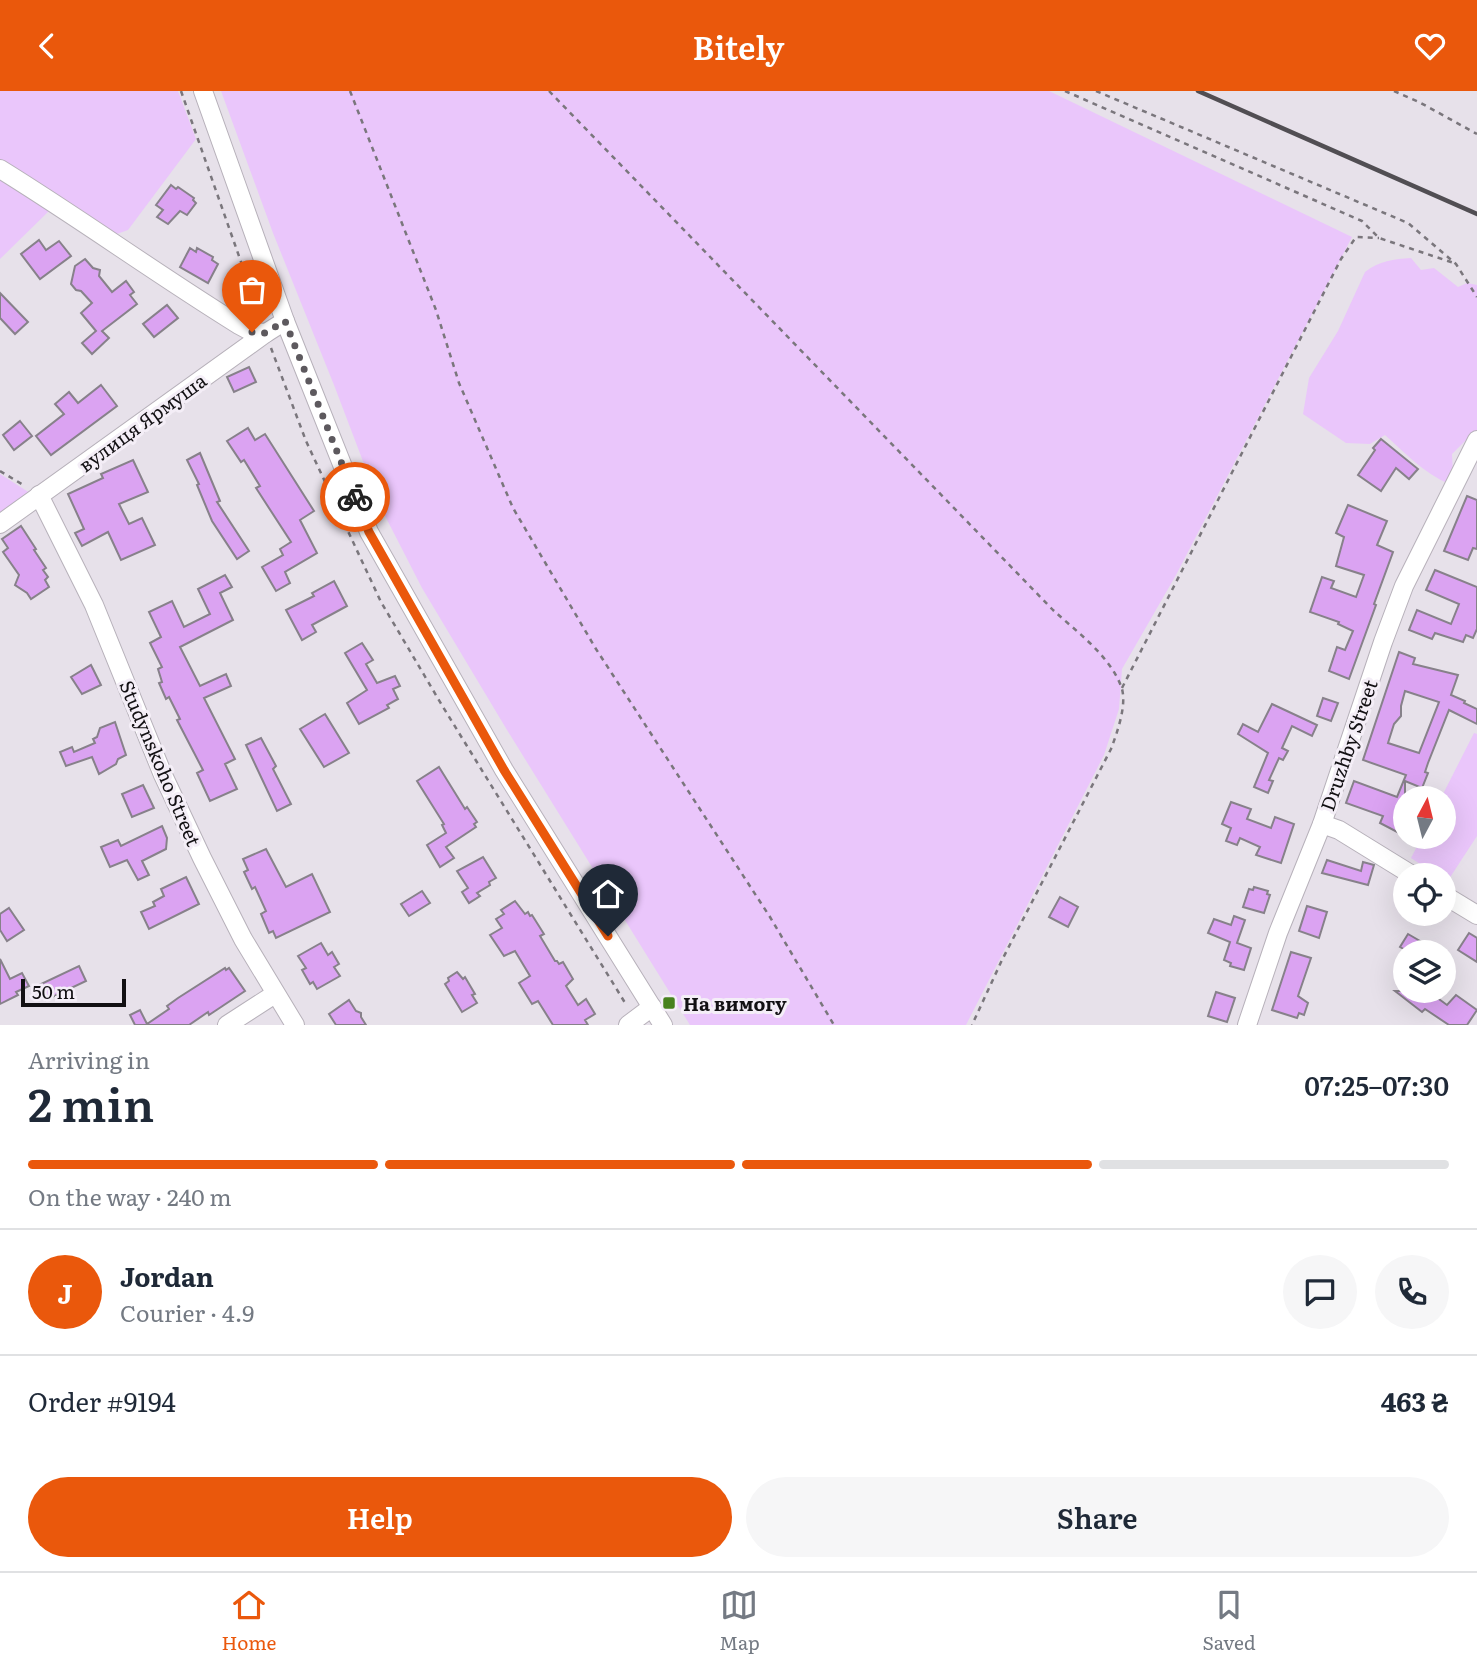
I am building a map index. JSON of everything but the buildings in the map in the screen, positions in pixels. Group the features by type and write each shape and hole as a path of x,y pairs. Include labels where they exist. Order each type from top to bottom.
{"street":[{"path":"203,91 285,321 369,532 504,770 663,1025"},
{"path":"0,169 239,325 252,332 265,333"},
{"name":"вулиця Ярмуша","path":"0,524 285,321"},
{"name":"Druzhby Street","path":"1247,1025 1278,933 1322,824 1382,642 1404,586 1477,440"},
{"name":"Studynskoho Street","path":"39,495 94,605 163,775 202,858 243,939 295,1025"},
{"path":"1322,824 1339,830 1393,863"},
{"path":"1456,902 1477,915"},
{"path":"227,1025 275,994"},
{"path":"628,1025 652,1007"}],"path":[{"path":"181,91 265,333"},
{"path":"350,91 436,310 459,383 513,507 596,649 770,917 834,1025"},
{"path":"549,91 1053,610 1101,655 1122,688"},
{"path":"1065,91 1362,221 1379,238"},
{"path":"1096,91 1408,223 1456,264 1477,297"},
{"path":"1395,91 1477,134"},
{"path":"972,1025 1002,960 1111,749 1121,720 1122,688 1341,259 1356,237 1379,238 1456,264"},
{"path":"0,471 39,495"}],"shaded area":[{"path":"0,91 178,91 196,139 128,230 114,235 0,162"},
{"path":"221,91 1049,91 1352,237 1176,575 1122,669 1119,709 1104,755 966,1025 690,1025 422,588 380,506 273,233"},
{"path":"0,171 53,207 0,259"},
{"path":"1411,258 1421,270 1434,268 1458,287 1467,283 1477,285 1477,443 1467,439 1452,454 1453,474 1449,484 1407,456 1385,435 1370,444 1346,443 1303,414 1309,378 1338,331 1365,272 1387,261"},
{"path":"0,474 30,493 0,516"},
{"path":"1474,733 1477,734 1477,836 1456,868 1456,863 1419,863 1411,858 1416,849 1456,849 1456,786 1447,786"}],"railway":[{"path":"1198,91 1477,214"}],"way so far":[{"path":"252,332 265,333 285,321 355,497"}],"place":[{"name":"На вимогу","path":"669,1003"}],"route":[{"path":"355,497 369,532 504,770 608,936"}]}
